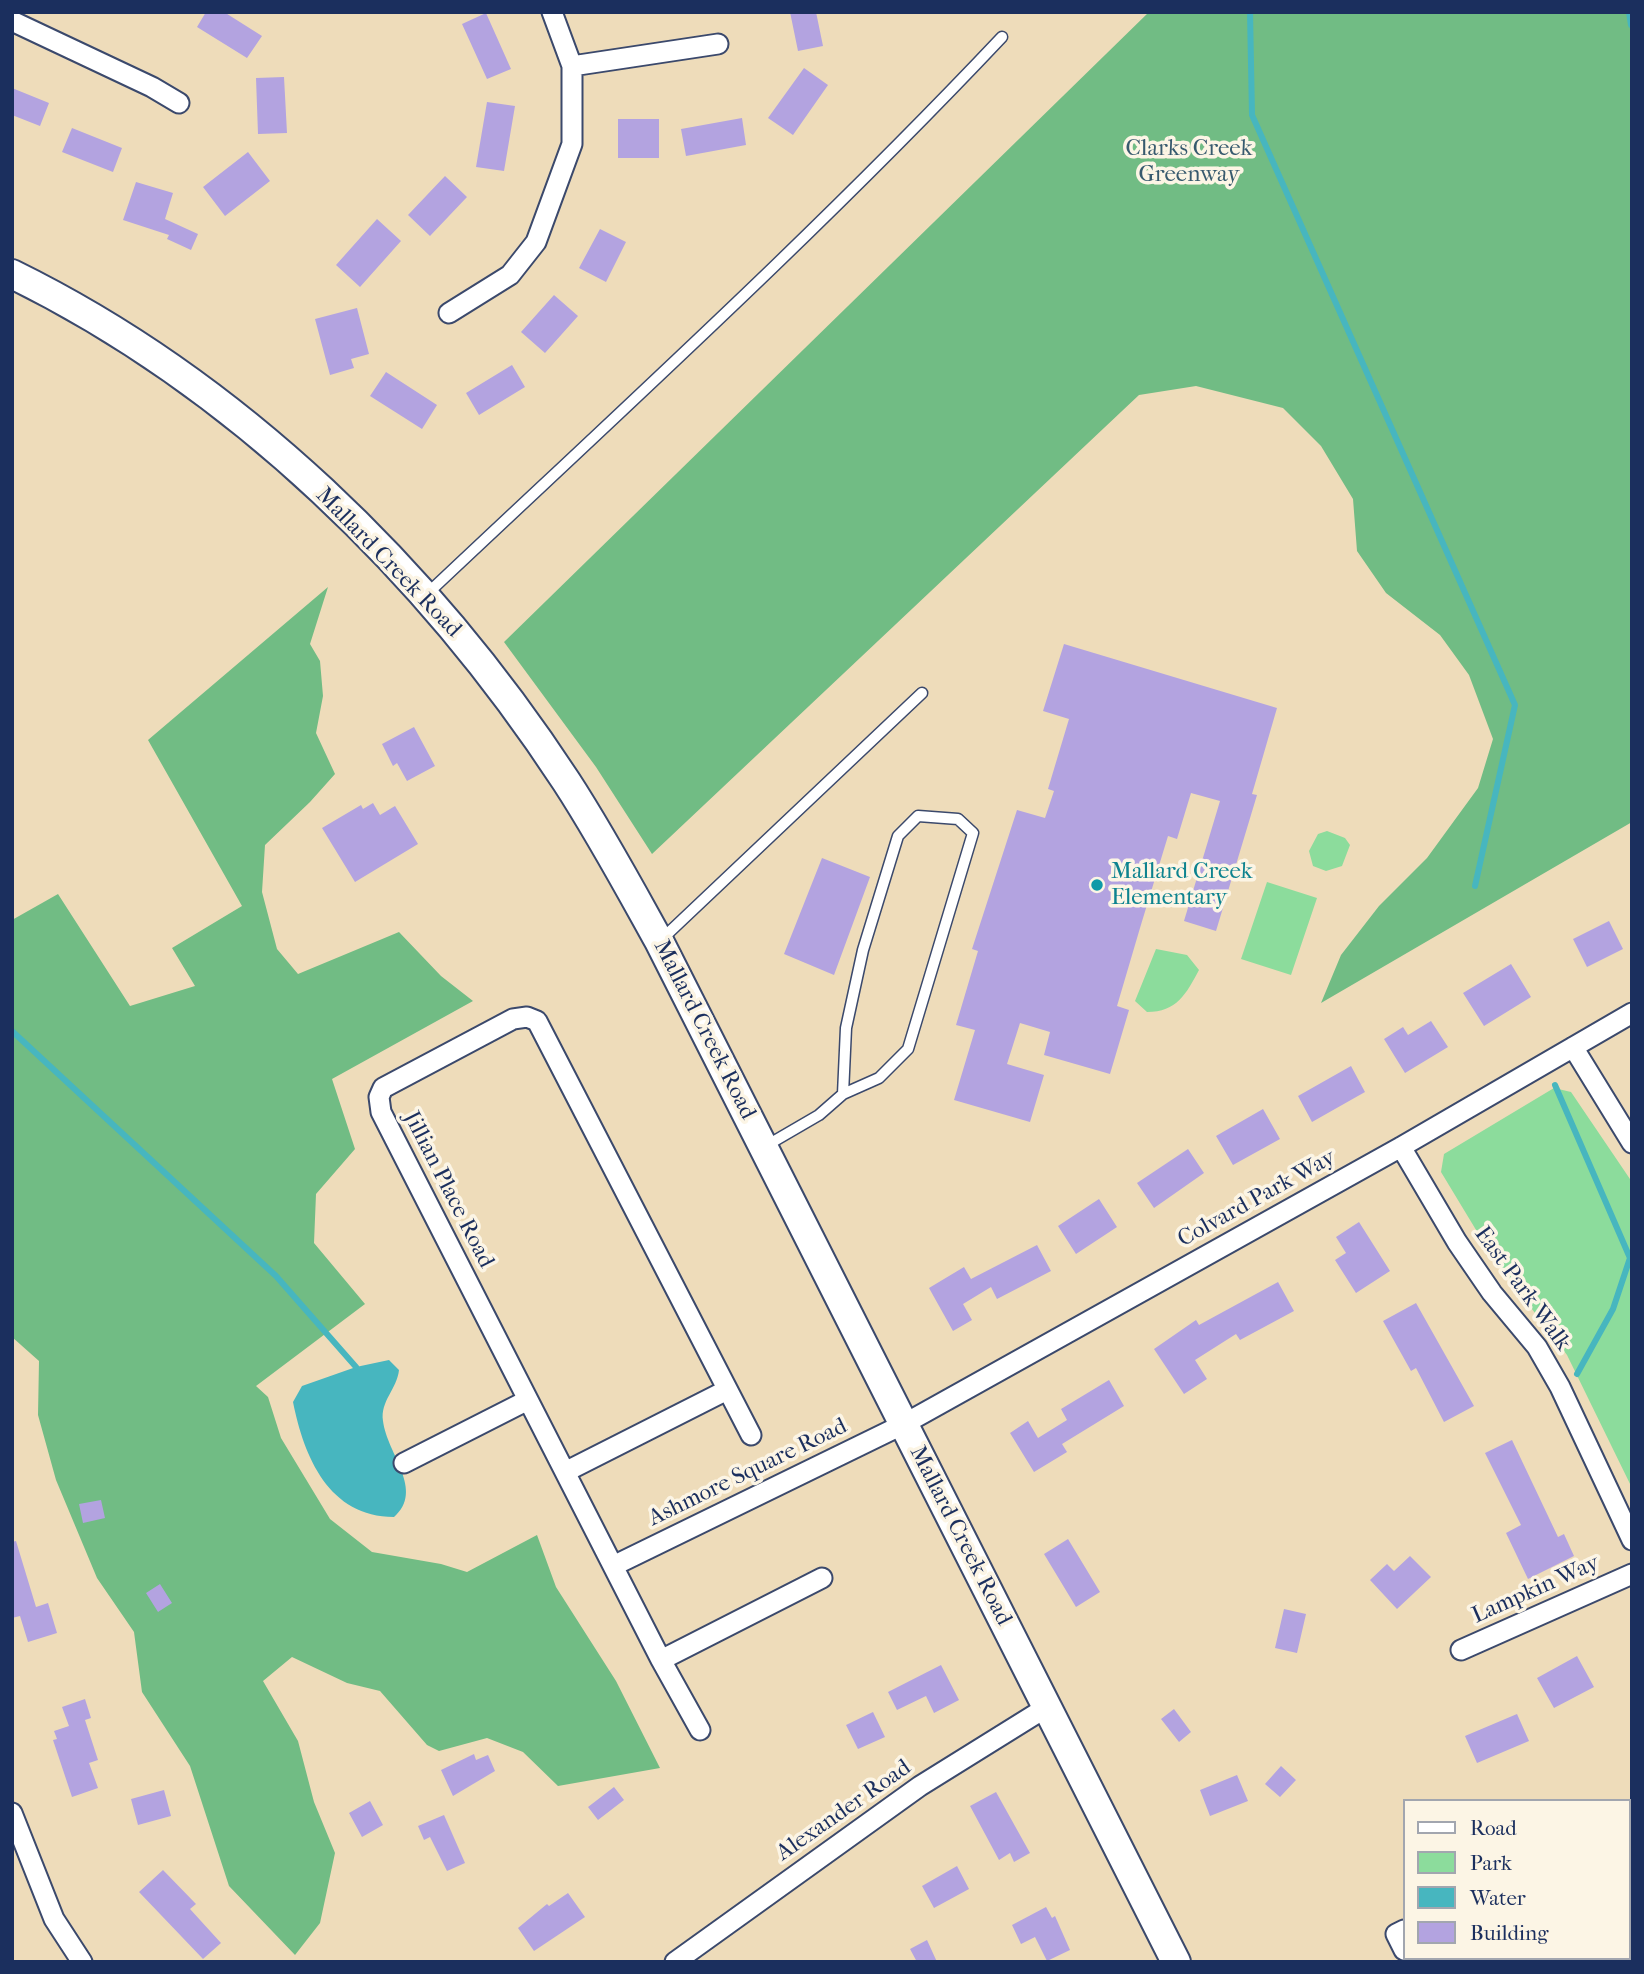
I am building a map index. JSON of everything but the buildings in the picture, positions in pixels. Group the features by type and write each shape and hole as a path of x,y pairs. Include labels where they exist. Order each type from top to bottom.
{"main road":[{"name":"Mallard Creek Road","path":"12,274 82,312 208,397 327,497 425,597 464,642 542,746 588,815 659,942 1176,1962"}],"street":[{"path":"449,313 510,275 536,242 572,144 572,66 552,12"},
{"path":"12,20 152,87 179,103"},
{"path":"572,66 718,44"},
{"name":"Colvard Park Way","path":"904,1424 1401,1147 1632,1013"},
{"name":"Jillian Place Road","path":"700,1730 661,1660 379,1105 383,1088 520,1017 537,1021 751,1435"},
{"path":"1573,1047 1632,1143"},
{"name":"East Park Walk","path":"1401,1147 1457,1242 1492,1293 1537,1347 1560,1387 1632,1540"},
{"path":"565,1472 727,1390"},
{"path":"404,1463 528,1400"},
{"name":"Ashmore Square Road","path":"613,1566 904,1424"},
{"name":"Lampkin Way","path":"1461,1650 1632,1574"},
{"path":"661,1660 822,1578"},
{"name":"Alexander Road","path":"675,1962 920,1787 1047,1707"},
{"path":"12,1813 54,1919 82,1962"},
{"path":"1402,1931 1396,1934 1402,1946"}],"lane":[{"path":"425,597 611,424 891,154 1002,37"},
{"path":"659,942 922,693"},
{"path":"764,1147 819,1115 843,1094 879,1077 908,1049 973,833 958,819 918,816 898,836 863,950 846,1028 843,1094"}],"green space":[{"name":"Clarks Creek Greenway","path":"1149,12 1632,12 1632,822 1321,1003 1341,955 1379,906 1427,858 1478,788 1493,739 1469,675 1440,635 1386,593 1357,551 1353,499 1321,446 1283,408 1196,386 1139,395 652,854 596,767 504,642"},
{"path":"328,587 310,644 320,661 323,696 316,733 335,774 265,845 262,892 277,949 298,974 399,932 441,976 473,1001 332,1079 355,1149 316,1194 314,1243 365,1304 256,1386 268,1397 281,1438 330,1519 372,1552 441,1564 467,1572 537,1535 556,1587 616,1681 660,1768 558,1786 523,1752 487,1738 439,1751 427,1745 380,1691 347,1683 292,1657 263,1681 298,1741 314,1802 335,1853 320,1923 295,1955 229,1886 190,1766 142,1692 134,1632 97,1578 56,1480 38,1415 39,1361 12,1337 12,920 58,894 130,1006 195,986 172,948 242,906 148,740"},
{"path":"1327,831 1345,838 1350,845 1342,866 1326,871 1313,866 1309,851 1318,834"},
{"path":"1267,882 1317,898 1291,975 1241,959"},
{"path":"1156,949 1187,955 1199,970 1185,994 1173,1005 1147,1012 1135,1001"},
{"path":"1554,1088 1571,1092 1632,1182 1632,1488 1567,1355 1493,1258 1441,1172 1444,1154"}],"water":[{"path":"389,1360 399,1370 384,1407 383,1421 402,1471 406,1495 403,1506 394,1517 371,1514 352,1507 336,1495 313,1463 304,1443 293,1402 302,1386 356,1367"}],"waterway":[{"path":"1250,12 1252,115 1515,705 1475,886"},
{"path":"1629,12 1631,25"},
{"path":"12,1031 276,1276 356,1367"},
{"path":"1555,1085 1630,1258 1613,1309 1577,1374"}],"place":[{"name":"Mallard Creek Elementary","path":"1097,885"}]}
